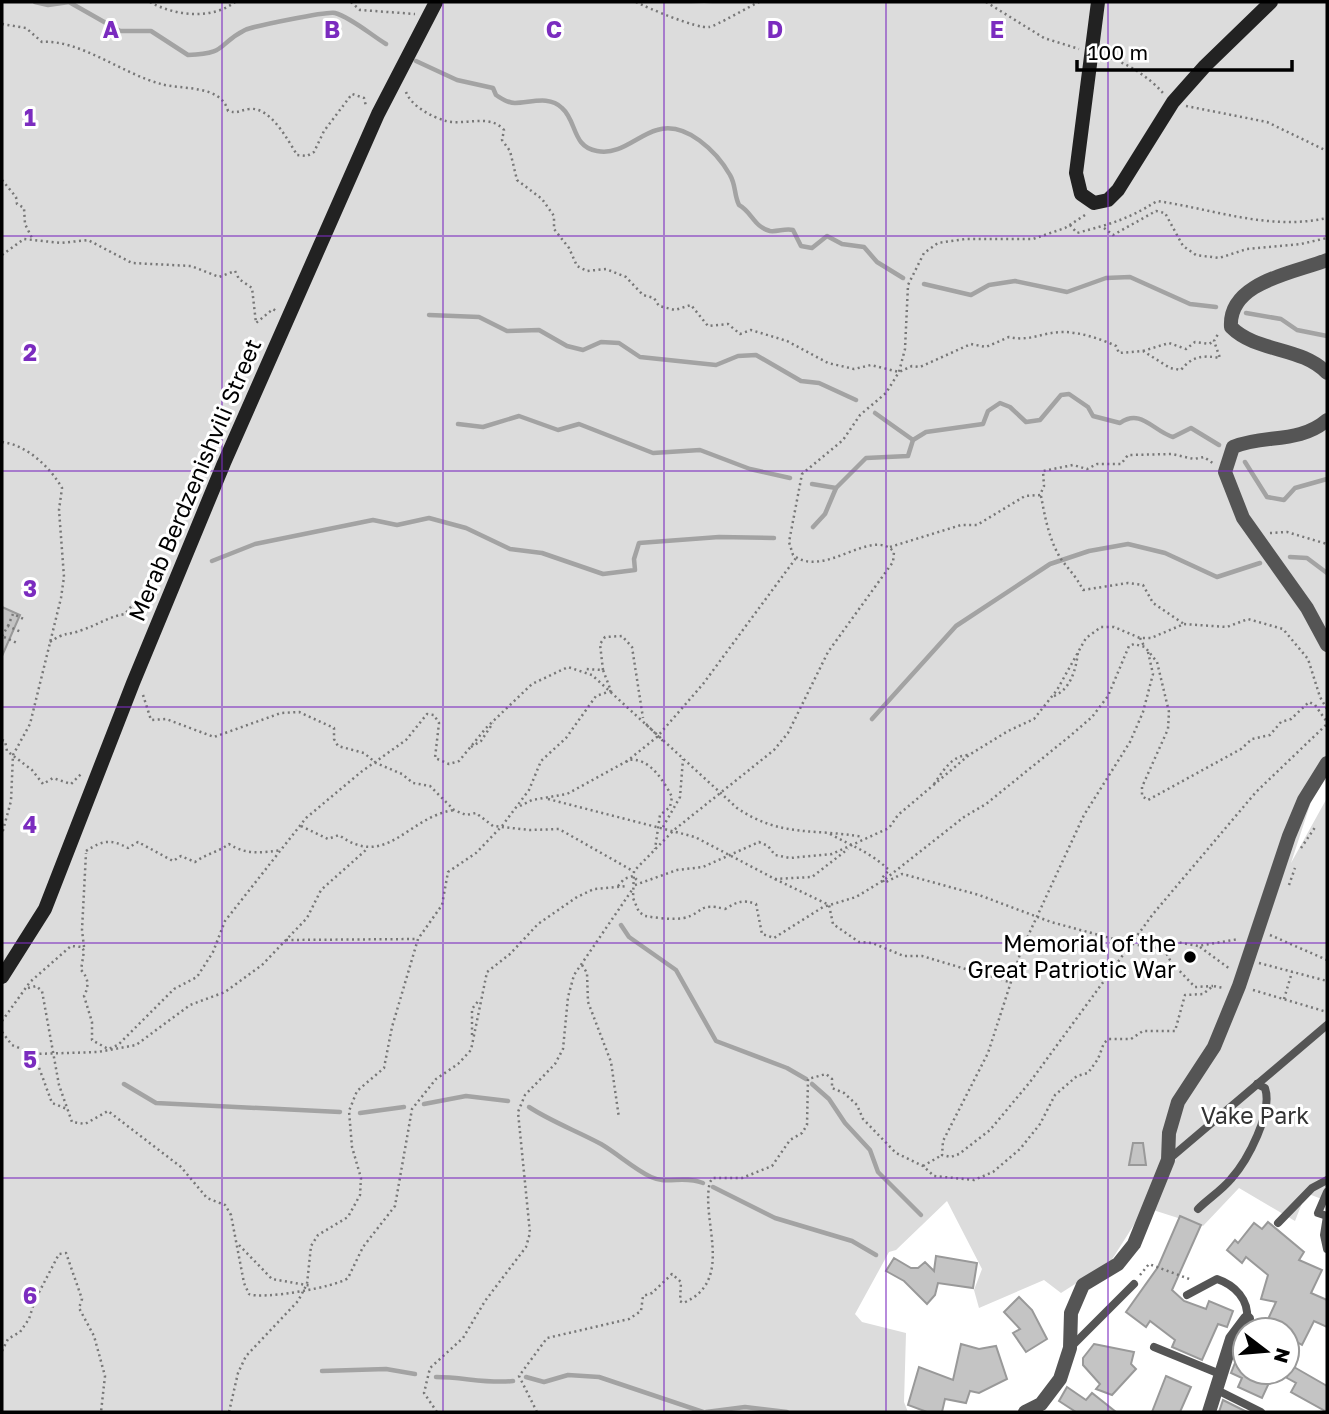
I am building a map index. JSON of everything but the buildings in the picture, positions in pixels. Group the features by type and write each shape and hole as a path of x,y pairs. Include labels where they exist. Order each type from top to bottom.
{"street":[{"path":"1098,2 1076,173 1084,199 1099,203 1108,200 1118,190 1173,102 1205,66 1271,2"},
{"name":"Merab Berdzenishvili Street","path":"2,977 45,909 131,688 289,318 378,114 432,8"},
{"path":"1327,260 1251,289 1235,303 1230,313 1235,330 1242,337 1303,356 1327,373"},
{"path":"1327,420 1302,435 1244,442 1233,447 1225,472 1243,518 1307,608 1327,645"},
{"path":"1025,1412 1041,1404 1060,1379 1070,1348 1074,1301 1083,1285 1118,1264 1135,1244 1168,1160 1169,1133 1178,1102 1214,1047 1242,989 1256,934 1304,800 1327,764"},
{"path":"1209,1412 1231,1342"}],"lane":[{"path":"1168,1160 1327,1025"},
{"path":"1198,1209 1231,1179 1265,1117 1269,1099 1265,1088 1257,1084"},
{"path":"1278,1223 1312,1188 1327,1180"},
{"path":"1327,1192 1318,1213 1327,1216 1324,1235 1327,1249"},
{"path":"1187,1295 1217,1279 1222,1280 1241,1295 1248,1310 1247,1316"},
{"path":"1070,1348 1134,1284"},
{"path":"1154,1347 1220,1374"},
{"path":"1215,1389 1261,1412"}],"path":[{"path":"150,2 163,9 201,15 226,9 236,2"},
{"path":"351,2 360,10 432,8"},
{"path":"360,10 362,2"},
{"path":"636,2 691,26 710,28 759,2"},
{"path":"2,24 26,27 42,42 55,41 95,55 110,65 161,84 212,92 227,106 228,111 239,114 250,109 263,111 287,138 297,155 307,156 314,152 324,131 352,94 364,98 367,110 378,114"},
{"path":"394,81 405,86 407,97 419,108 446,121 480,120 499,124 504,131 502,140 510,151 517,180 542,199 554,216 554,229 569,248 577,265 587,271 606,269 626,277 643,295 654,298 659,306 675,310 691,305 708,326 728,324 740,334 751,330 787,341 828,363 854,369 871,365 899,372 912,366 920,367 971,344 985,347 1009,337 1023,341 1062,331 1106,341 1116,346 1119,353 1143,351 1169,343 1186,349 1195,342 1209,345 1219,334 1235,330"},
{"path":"1180,105 1267,122 1327,151"},
{"path":"2,180 16,197 16,204 24,208 25,224 33,240"},
{"path":"1070,225 1077,233 1104,228 1134,216 1157,201 1222,216 1285,223 1327,218"},
{"path":"1041,495 1025,496 976,525 961,525 890,547 870,545 830,560 808,562 796,558 789,542 802,474 843,440 860,415 886,393 899,372 905,349 908,285 924,253 938,243 990,238 1032,239 1070,225 1099,203"},
{"path":"1104,228 1113,235 1156,211 1164,213 1183,246 1196,255 1219,258 1247,249 1301,244 1327,238"},
{"path":"2,255 24,239 61,243 88,240 132,263 191,266 219,277 235,271 239,279 252,288 256,323 273,309 289,318"},
{"path":"1143,351 1170,368 1181,370 1189,360 1199,357 1220,358 1214,341"},
{"path":"2,442 19,445 34,460 43,463 62,488 59,510 64,577 30,724 13,755 13,791 2,834"},
{"path":"1184,624 1153,603 1143,585 1128,583 1083,590 1074,571 1062,560 1049,534 1041,495 1044,486 1043,471 1073,465 1087,469 1097,464 1121,464 1128,455 1172,454 1194,459 1204,457 1225,472"},
{"path":"1256,536 1277,530 1327,544"},
{"path":"618,886 633,874 674,830 774,750 788,733 828,652 888,573 894,552 890,547"},
{"path":"517,808 532,800 568,794 627,761 657,735 747,628 796,558"},
{"path":"50,642 66,631 80,632 106,617 125,614 134,603 155,601"},
{"path":"16,643 3,636 13,614 26,620"},
{"path":"775,879 812,877 863,837 889,828 898,815 970,755 1007,731 1034,719 1051,697 1067,685 1076,666 1078,651 1086,638 1101,627 1114,626 1140,638 1151,638 1184,624 1227,626 1248,619 1283,629 1308,659 1320,697 1327,709"},
{"path":"8,626 22,632"},
{"path":"609,690 600,644 605,637 622,636 632,647 643,719 657,735 754,820 780,830 863,837"},
{"path":"942,1155 943,1141 988,1053 1009,982 1038,918 1093,797 1130,742 1143,712 1153,665 1140,638"},
{"path":"633,874 632,890 639,912 645,916 683,918 709,906 726,909 741,900 749,901 756,904 762,934 774,938 823,906 856,897 883,880 964,817 986,804 1092,717 1108,696 1129,646 1135,644 1145,647 1157,662 1169,712 1168,729 1142,787 1142,796 1148,800 1241,749 1252,739 1270,735 1281,722 1291,719 1309,702 1315,705 1327,723 1256,792 1153,914 1074,1018 1030,1082 990,1130 959,1154 951,1157 942,1155 923,1166"},
{"path":"582,669 643,719 657,735"},
{"path":"2,1032 12,1045 34,1054 98,1052 118,1045 174,989 197,977 213,951 225,921 299,826 326,799 407,740 426,714 434,715 439,723 435,758 449,764 459,761 486,728 532,684 560,670 603,670"},
{"path":"131,688 145,697 145,706 151,720 166,719 215,737 281,713 299,712 334,728 334,739 338,746 363,753 413,783 430,786 454,810 466,815 476,813 493,826 530,830 559,829 633,874 640,884"},
{"path":"229,1412 238,1373 246,1356 298,1301 307,1284 311,1246 318,1235 348,1217 360,1195 361,1178 352,1147 349,1111 357,1091 384,1068 392,1027 418,940 442,905 448,872 476,853 502,826 517,808 541,761 566,738 596,695 609,690"},
{"path":"471,747 481,741 495,720"},
{"path":"2,740 13,755 32,770 43,784 53,778 71,784 87,772"},
{"path":"933,787 951,761 960,755 970,755"},
{"path":"663,827 680,797 683,758"},
{"path":"627,761 642,762 657,774 671,794 670,807 660,815 655,849"},
{"path":"548,799 674,830 730,854 829,905"},
{"path":"74,836 86,851 82,930 84,951 81,971 89,987 84,996 92,1021 90,1033 93,1040 113,1051 136,1045 190,1005 225,992 262,965 307,918 321,890 367,849 394,843 420,821 438,812 454,810"},
{"path":"299,826 309,827 328,839 339,835 367,849"},
{"path":"827,833 852,846 863,848 889,870 883,880"},
{"path":"86,851 101,841 115,842 128,848 138,842 173,861 181,856 195,862 204,856 213,855 229,844 239,850 253,853 281,850"},
{"path":"635,885 677,870 702,867 759,842 768,846 775,855 790,858 832,854 852,846"},
{"path":"883,880 902,874 910,876 979,895 1038,918 1132,944 1164,948 1177,942 1198,946 1212,954 1227,969"},
{"path":"28,988 36,986 42,992 59,1085 72,1122 85,1124 108,1111 119,1116 132,1130 181,1167 207,1198 225,1205 231,1216 249,1294 264,1298 342,1282 348,1278 363,1247 389,1217 398,1196 412,1109 436,1079 467,1056 487,972 510,954 538,923 594,889 628,886"},
{"path":"437,1412 424,1393 429,1368 463,1338 485,1301 526,1247 530,1233 518,1112 525,1095 555,1064 563,1049 568,997 574,975 632,890"},
{"path":"829,905 832,924 859,942 872,943 904,956 922,956 1009,982"},
{"path":"1198,946 1256,934 1270,935 1327,960"},
{"path":"286,940 418,940"},
{"path":"2,1021 30,982 71,946 82,947 84,951"},
{"path":"1164,948 1171,962 1195,987 1242,989 1327,1012"},
{"path":"582,965 587,974 588,1002 611,1062 619,1118"},
{"path":"1271,966 1327,981"},
{"path":"1284,999 1292,972"},
{"path":"537,1412 519,1376 547,1338 628,1319 641,1311 643,1296 653,1293 672,1274 681,1282 680,1301 683,1303 702,1289 715,1259 708,1206 710,1182 713,1178 742,1178 772,1166 790,1140 802,1133 807,1125 808,1079 826,1074 832,1079 832,1088 844,1093 857,1105 863,1119 879,1137 890,1144 895,1153 923,1166 934,1176 974,1180 993,1172 1020,1149 1040,1124 1055,1095 1077,1076 1088,1073 1098,1059 1104,1043 1109,1039 1131,1039 1143,1031 1175,1031 1185,995 1203,994 1213,986"},
{"path":"473,1039 472,1009 479,1000"},
{"path":"34,1054 52,1103 67,1108"},
{"path":"237,1243 272,1279 315,1287"},
{"path":"2,1350 8,1339 20,1332 29,1319 35,1300 59,1254 66,1253 82,1299 79,1308 94,1336 106,1376 101,1412"},
{"path":"1134,1284 1149,1264 1179,1278"}],"green space":[{"name":"Vake Park","path":"2,2 1327,2 1327,753 1291,863 1327,798 1327,1201 1306,1193 1295,1221 1239,1188 1203,1226 1150,1209 1142,1212 1111,1261 1061,1293 1044,1280 979,1308 974,1290 982,1269 947,1201 896,1250 889,1252 855,1314 862,1322 906,1333 904,1402 908,1412 2,1412"}],"waterway":[{"path":"35,2 48,5 69,2 120,31 151,31 188,55 210,53 251,28 329,13 348,19 386,44"},
{"path":"416,61 457,80 493,88 496,95 510,102 545,101 557,104 567,113 579,139 589,149 613,151 657,130 668,128 689,134 709,148 724,166 732,179 739,205 760,226 770,231 793,230 801,246 812,248 827,236 842,244 864,247 877,262 903,278"},
{"path":"924,284 971,295 989,285 1015,281 1067,292 1106,278 1130,277 1190,304 1216,307"},
{"path":"1246,313 1281,319 1297,330 1327,336"},
{"path":"429,315 479,317 507,331 539,330 567,346 583,350 601,342 619,343 640,357 716,365 738,356 756,355 801,381 819,383 856,400"},
{"path":"813,527 825,514 836,488 866,458 908,456 913,440 926,432 983,424 988,411 1000,403 1010,407 1026,422 1040,420 1061,395 1069,394 1088,407 1093,416 1120,423 1127,419 1141,419 1173,437 1191,428 1219,445"},
{"path":"875,413 913,440"},
{"path":"458,424 483,427 519,416 558,430 579,424 653,453 700,450 750,469 790,478"},
{"path":"1245,462 1267,497 1284,500 1295,488 1327,479"},
{"path":"812,484 836,488"},
{"path":"212,561 255,544 373,520 397,525 429,518 466,528 510,549 542,553 603,574 635,570 634,559 639,543 719,537 774,538"},
{"path":"872,719 956,626 1050,564 1089,551 1128,544 1165,553 1217,577 1260,563"},
{"path":"1290,557 1307,558 1327,573"},
{"path":"621,925 629,937 676,970 716,1041 787,1068 806,1079"},
{"path":"124,1084 156,1103 340,1112"},
{"path":"812,1084 829,1099 845,1123 870,1150 878,1172 921,1215"},
{"path":"424,1104 466,1096 508,1101"},
{"path":"360,1113 404,1107"},
{"path":"529,1107 601,1144 651,1177 703,1183"},
{"path":"713,1187 775,1218 852,1241 876,1255"},
{"path":"322,1371 386,1369 415,1374"},
{"path":"526,1377 544,1382 568,1375 599,1377 703,1412"},
{"path":"436,1377 513,1381"},
{"path":"706,1412 745,1407 787,1412"}],"place":[{"name":"Memorial of the Great Patriotic War","path":"1190,957"}]}
